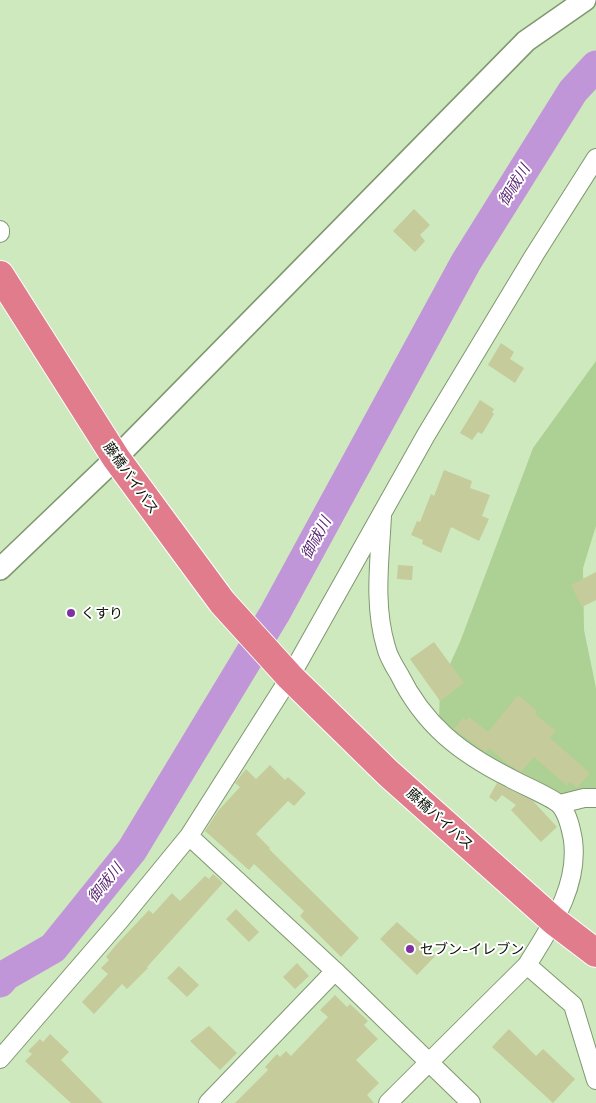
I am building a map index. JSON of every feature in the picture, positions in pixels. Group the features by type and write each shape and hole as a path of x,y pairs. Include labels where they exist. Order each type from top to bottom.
{"highway":[{"name":"藤橋バイパス","path":"0,275 116,458 222,602 285,672 388,773 554,921 596,954"}],"street":[{"path":"0,569 116,458 526,41 585,0"},
{"path":"0,1059 122,919 189,836 530,262 596,158"},
{"path":"383,510 378,606 386,648 403,683 429,721 452,744 484,765 560,804 571,827 574,854 571,882 554,921 527,965 388,1103"},
{"path":"560,804 584,798 596,798"},
{"path":"189,836 335,971 471,1103"},
{"path":"527,965 573,1005 596,1080"},
{"path":"208,1103 335,971"}],"green space":[{"path":"596,361 596,526 583,568 584,630 596,688 596,799 572,801 491,775 439,719 440,686 460,642 533,448"}],"building":[{"path":"414,209 430,225 420,235 425,241 415,252 393,231"},
{"path":"501,343 514,352 510,359 524,368 515,383 488,365"},
{"path":"480,400 494,409 492,412 494,414 482,434 478,432 472,440 460,433"},
{"path":"444,470 472,481 470,488 490,495 482,516 489,519 479,541 451,527 441,553 422,544 423,540 411,535 417,521 420,522 431,494 434,496"},
{"path":"398,565 413,566 412,580 397,579"},
{"path":"596,572 596,600 582,607 571,585"},
{"path":"434,642 464,683 440,701 410,659"},
{"path":"518,695 537,711 535,714 556,731 550,738 590,773 577,788 570,782 567,786 534,757 521,772 509,765 489,748 486,752 454,729 463,718 466,721 469,717 488,732"},
{"path":"270,765 285,780 288,777 306,793 294,806 288,801 256,834 359,938 341,957 300,916 304,911 254,864 249,870 205,831 218,811 240,787 235,783 246,769 256,779"},
{"path":"497,783 533,801 557,827 541,842 511,810 516,805 502,795 496,802 489,797"},
{"path":"213,874 223,883 148,968 127,989 122,984 94,1014 82,1002 108,974 101,968 109,960 106,957 116,945 149,910 153,914 172,893 180,901 205,876 209,879"},
{"path":"236,909 259,932 249,942 226,919"},
{"path":"397,922 435,956 417,975 380,939"},
{"path":"297,963 309,976 295,989 283,977"},
{"path":"179,966 199,985 187,997 167,978"},
{"path":"335,995 347,1007 350,1004 368,1021 364,1025 378,1039 356,1060 379,1083 367,1095 374,1103 235,1103 268,1070 265,1067 277,1054 280,1057 286,1051 291,1056 328,1017 320,1010"},
{"path":"209,1026 237,1053 220,1070 190,1041"},
{"path":"509,1029 536,1056 543,1049 575,1079 553,1103 492,1047"},
{"path":"50,1034 69,1052 61,1060 103,1103 71,1103 25,1061 32,1054 28,1051 40,1039 43,1042"}],"waterway":[{"name":"御祓川","path":"0,982 6,975 53,948 132,850 275,613 466,262 573,91 596,66"}],"place":[{"name":"くすり","path":"71,613"},
{"name":"セブン-イレブン","path":"410,949"}]}
